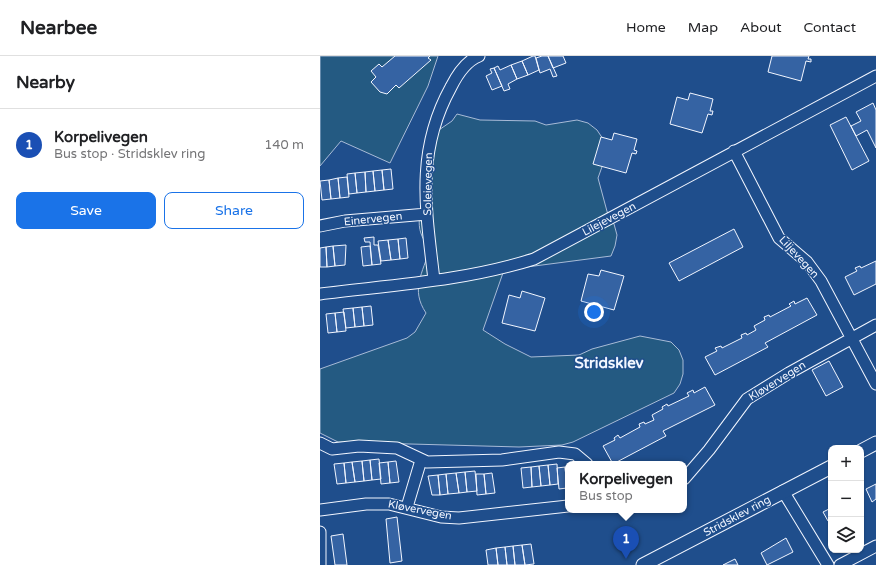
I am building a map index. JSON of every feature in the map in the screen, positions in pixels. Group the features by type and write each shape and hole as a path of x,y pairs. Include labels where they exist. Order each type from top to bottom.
{"street":[{"name":"Soleievegen","path":"434,280 427,214 427,158 434,121 456,77 467,64 478,56"},
{"name":"Lilejevegen","path":"320,294 460,278 500,270 534,259 876,76"},
{"name":"Liljevegen","path":"734,151 779,238 807,262 817,276 876,384"},
{"name":"Einervegen","path":"320,226 360,219 427,214"},
{"name":"Kløvervegen","path":"687,476 709,450 747,398 876,325"},
{"path":"320,443 332,449 359,446 397,448 421,460 443,463 502,460 559,452 575,454 583,461"},
{"path":"864,449 876,443"},
{"path":"407,507 421,460"},
{"name":"Stridsklev ring","path":"643,565 828,468"},
{"path":"783,491 826,565"},
{"name":"Kløvervegen","path":"320,510 383,504 407,507 441,517 459,518 565,506"},
{"path":"320,532 320,565"},
{"path":"840,565 876,546"}],"shaded area":[{"path":"320,56 438,56 428,86 390,163 341,141 320,166"},
{"path":"457,114 480,120 535,121 546,125 577,120 588,123 597,130 603,139 603,164 598,178 608,215 614,224 617,235 611,256 504,270 483,330 505,344 531,357 579,355 592,349 640,336 671,342 679,350 683,360 683,374 680,384 674,393 573,442 562,445 519,447 338,442 320,433 320,369 407,338 415,332 426,313 421,304 418,288 421,273 430,248 424,240 419,226 420,211 428,173 422,159 433,134 452,121"}],"building":[{"path":"395,56 430,56 428,58 431,60 399,88 396,85 387,94 380,92 371,82 376,77 371,71 379,64 382,67"},
{"path":"535,56 539,70 528,75 522,61"},
{"path":"548,56 557,76 553,77 550,69 540,73 536,58"},
{"path":"548,56 563,56 566,63 553,68"},
{"path":"772,56 809,56 808,59 811,59 811,62 806,61 801,81 768,72"},
{"path":"522,61 528,75 517,79 511,65"},
{"path":"511,65 517,79 508,84 510,89 504,91 494,68 498,66 500,70"},
{"path":"494,68 502,86 492,90 486,76 492,73 490,69"},
{"path":"690,93 713,99 710,111 713,111 712,115 708,114 702,133 670,124 677,97 688,100"},
{"path":"873,103 876,110 876,148 867,130 856,136 851,126 861,121 856,112"},
{"path":"846,117 869,161 852,170 830,125"},
{"path":"614,133 637,139 634,150 637,151 636,154 632,153 626,173 593,164 601,137 612,140"},
{"path":"391,169 393,189 384,190 382,170"},
{"path":"382,170 384,190 375,191 373,171"},
{"path":"373,171 375,191 366,192 365,172"},
{"path":"365,172 366,192 357,193 355,173"},
{"path":"355,173 357,193 349,194 347,174"},
{"path":"347,177 349,197 340,198 338,178"},
{"path":"338,178 340,198 331,199 329,180"},
{"path":"329,180 331,199 322,200 320,181"},
{"path":"734,229 743,247 679,281 669,263"},
{"path":"374,237 374,245 378,245 381,264 372,265 370,242 365,242 364,238"},
{"path":"406,238 408,258 400,259 398,239"},
{"path":"398,239 400,259 391,260 388,240"},
{"path":"388,240 391,260 381,261 378,241"},
{"path":"346,245 345,265 335,266 333,246"},
{"path":"333,246 335,266 327,267 326,247"},
{"path":"370,246 372,265 363,266 361,247"},
{"path":"326,247 327,267 320,267 320,248"},
{"path":"876,261 876,284 854,295 845,277 857,271 855,268 860,266 861,268"},
{"path":"601,270 624,276 614,310 581,301 588,274 599,276"},
{"path":"522,291 545,298 535,331 502,323 509,295 520,298"},
{"path":"807,298 817,315 765,343 768,347 715,375 705,357 717,351 715,348 721,346 722,348 742,338 741,335 746,333 747,335 756,330 754,326 765,320 764,317 769,315 770,317 791,306 789,304 794,301 795,304"},
{"path":"371,306 373,325 364,326 362,307"},
{"path":"362,307 364,326 355,327 353,308"},
{"path":"353,308 355,327 346,328 343,309"},
{"path":"344,312 346,331 337,332 335,313"},
{"path":"335,313 337,332 328,333 326,314"},
{"path":"829,361 843,387 826,396 812,370"},
{"path":"705,387 715,405 663,431 666,436 619,461 611,461 603,446 615,440 614,438 618,435 620,438 640,427 639,424 644,422 645,424 654,420 652,415 663,409 662,407 667,404 668,406 689,396 687,393 693,390 694,393"},
{"path":"379,459 381,479 372,480 370,460"},
{"path":"370,460 372,480 364,481 362,461"},
{"path":"362,461 364,481 355,482 352,462"},
{"path":"396,461 399,482 390,483 388,462"},
{"path":"352,462 355,482 346,483 344,463"},
{"path":"388,462 390,483 381,484 379,463"},
{"path":"344,463 346,483 337,484 334,464"},
{"path":"557,464 558,484 550,485 548,465"},
{"path":"548,465 550,485 541,486 539,466"},
{"path":"539,466 541,486 532,487 531,467"},
{"path":"531,467 532,487 523,488 521,468"},
{"path":"565,467 565,488 559,489 557,468"},
{"path":"475,471 477,491 467,492 465,472"},
{"path":"465,472 467,492 459,493 456,473"},
{"path":"456,473 459,493 448,494 446,474"},
{"path":"492,473 495,493 486,494 484,474"},
{"path":"446,474 448,494 440,495 438,475"},
{"path":"476,474 484,474 486,494 477,495"},
{"path":"438,475 440,495 432,495 428,476"},
{"path":"876,484 876,499 872,502 866,489"},
{"path":"828,510 828,521 823,512"},
{"path":"397,517 402,561 390,563 386,519"},
{"path":"343,534 347,565 335,565 331,536"},
{"path":"786,538 793,552 767,565 761,553"},
{"path":"531,544 534,564 525,565 522,545"},
{"path":"522,545 525,565 515,565 513,546"},
{"path":"513,546 515,565 507,565 505,547"},
{"path":"505,547 507,565 498,565 496,548"},
{"path":"496,548 498,565 488,565 486,550"},
{"path":"735,559 738,565 723,565"}],"place":[{"name":"Korpelivegen","path":"626,559"}],"district":[{"name":"Stridsklev","path":"609,363"}]}
